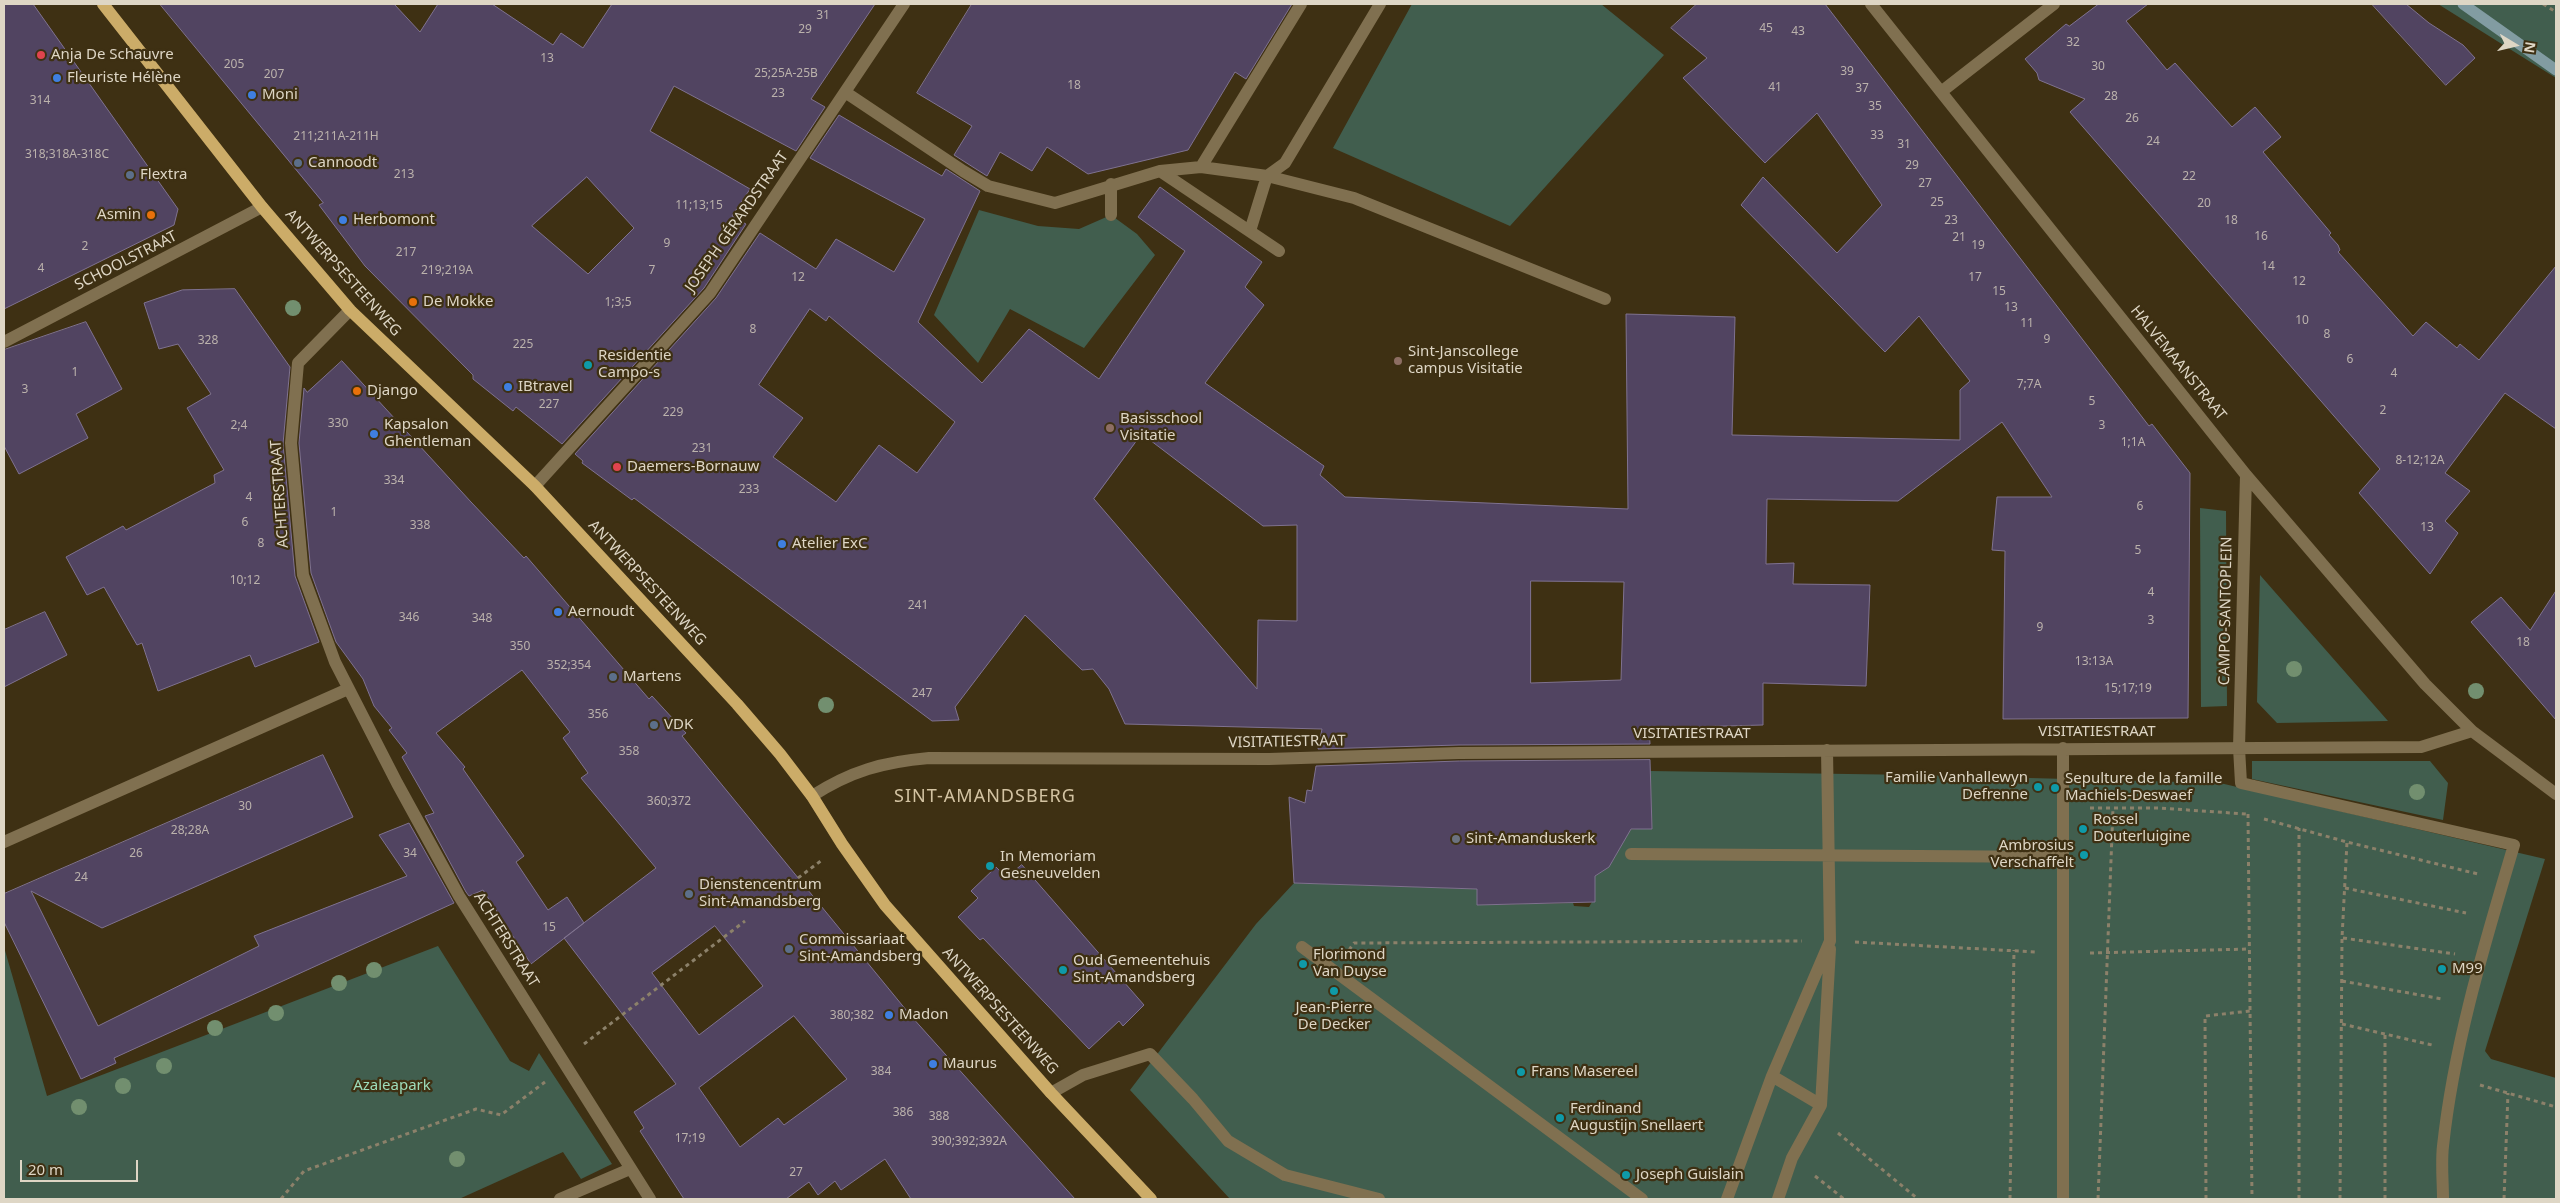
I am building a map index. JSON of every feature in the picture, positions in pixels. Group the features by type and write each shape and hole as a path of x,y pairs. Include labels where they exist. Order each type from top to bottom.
{"main road":[{"name":"ANTWERPSESTEENWEG","path":"103,4 262,207 350,310 535,486 737,704 780,754 812,796 842,844 885,905 1051,1093 1151,1199"}],"street":[{"name":"JOSEPH GÉRARDSTRAAT","path":"535,486 710,293 904,4"},
{"path":"1201,167 1301,4"},
{"path":"1250,231 1267,176 1285,163 1380,4"},
{"name":"HALVEMAANSTRAAT","path":"1871,4 2246,475 2425,684 2472,731"},
{"path":"1941,92 2054,4"},
{"path":"845,92 988,186 1055,203 1111,184 1160,171 1201,167 1267,176 1354,198 1605,299"},
{"path":"1160,171 1278,251"},
{"path":"1111,184 1111,215"},
{"name":"SCHOOLSTRAAT","path":"4,342 262,207"},
{"name":"ACHTERSTRAAT","path":"350,310 298,362 291,443 303,575 335,662 348,689 460,896 650,1199"},
{"name":"CAMPO-SANTOPLEIN","path":"2246,475 2239,748 2241,783 2514,845 2498,903"},
{"path":"4,842 348,689"},
{"path":"2472,731 2556,794"},
{"name":"VISITATIESTRAAT","path":"812,796 854,772 897,761 929,758 1269,759 1459,753 2421,747 2472,731"},
{"path":"2063,748 2064,1199"},
{"path":"1778,1199 1792,1158 1821,1105 1830,941 1827,750"},
{"path":"1631,854 2062,858"},
{"path":"2443,1199 2443,1148 2453,1078 2470,1004 2498,903"},
{"path":"1727,1199 1772,1076 1830,941"},
{"path":"1302,947 1642,1199"},
{"path":"1051,1093 1083,1075 1150,1054 1193,1099 1228,1141 1285,1175 1379,1199"},
{"path":"1772,1076 1821,1105"},
{"path":"560,1199 630,1169"}],"path":[{"path":"2543,4 2556,12"},
{"path":"2063,807 2160,808 2248,814 2347,842 2469,870 2478,874 2483,887 2498,903"},
{"path":"2098,1199 2113,808"},
{"path":"2248,814 2252,1199"},
{"path":"2299,828 2299,1199"},
{"path":"2340,1199 2342,938 2347,842"},
{"path":"2345,888 2493,919"},
{"path":"281,1199 304,1171 476,1109 501,1115 745,921"},
{"path":"2342,938 2483,958"},
{"path":"1333,970 1354,943 1830,941"},
{"path":"2010,1199 2014,950"},
{"path":"2342,981 2470,1004"},
{"path":"2206,1199 2205,1016 2250,1011"},
{"path":"2342,1024 2459,1051"},
{"path":"2385,1033 2385,1199"},
{"path":"2453,1078 2556,1107"},
{"path":"2504,1199 2508,1093"},
{"path":"1821,1105 1839,1135 1918,1199"},
{"path":"1792,1158 1839,1197 1844,1199"}],"green space":[{"path":"1412,4 1601,4 1664,55 1510,226 1333,148"},
{"path":"2438,4 2556,4 2556,78"},
{"path":"979,210 1038,226 1079,229 1111,215 1137,234 1155,255 1084,348 1010,309 978,363 934,315"},
{"path":"2200,508 2226,511 2227,706 2201,707"},
{"path":"2260,575 2388,721 2277,723 2257,702"},
{"path":"2252,761 2430,761 2448,783 2443,820 2252,779"},
{"path":"1650,771 1915,775 2220,783 2545,859 2485,1051 2491,1059 2556,1078 2556,1199 1230,1199 1130,1090 1256,924 1294,883 1477,889 1478,905 1573,903 1574,906 1589,907 1595,897 1595,876 1607,867 1615,856 1621,830 1652,828"},
{"name":"Azaleapark","path":"438,946 510,1061 529,1071 539,1053 612,1164 581,1179 563,1152 459,1199 4,1199 4,947 47,1096"}],"building":[{"path":"4,4 33,4 178,209 174,225 4,309"},
{"path":"160,4 394,4 420,32 438,4 492,4 553,45 561,33 583,48 612,4 875,4 811,99 825,107 796,151 674,86 650,131 750,189 732,216 746,224 704,288 562,444 516,407 513,411 473,379 473,375 365,266 319,205 323,203","holes":["587,177 634,228 588,274 532,226"]},
{"path":"972,4 1292,4 1246,79 1235,72 1188,150 1088,174 1047,147 1032,171 1000,152 987,176 954,155 972,126 917,93"},
{"path":"1697,4 1825,4 2149,426 2152,424 2190,473 2188,718 2003,719 2005,551 1992,550 1997,497 2052,497 2002,422 1898,501 1767,499 1766,564 1794,563 1793,584 1870,585 1866,686 1763,683 1763,725 1649,728 1650,744 1459,745 1318,749 1322,729 1125,724 1109,689 1093,669 1082,670 1025,615 955,707 959,720 932,721 634,498 632,500 582,463 583,461 575,454 716,298 760,233 816,269 836,239 894,272 925,219 810,158 839,115 942,176 946,169 980,191 918,322 982,383 1029,329 1099,379 1185,251 1138,217 1160,187 1262,262 1245,287 1264,305 1205,383 1324,466 1320,475 1345,497 1628,509 1626,314 1735,317 1732,435 1960,440 1960,390 1970,381 1919,316 1885,352 1741,205 1763,177 1837,253 1882,205 1817,113 1765,163 1683,78 1707,58 1671,28","holes":["810,309 826,321 829,316 955,422 917,473 879,445 836,502 773,457 803,418 759,385","1142,434 1263,526 1297,525 1297,621 1258,620 1257,689 1094,499","1531,581 1624,582 1621,680 1531,683"]},
{"path":"2099,4 2148,4 2126,21 2167,70 2175,63 2232,127 2255,107 2281,137 2263,152 2331,233 2329,235 2340,250 2338,252 2413,336 2426,322 2457,348 2460,344 2479,360 2556,266 2556,429 2505,393 2445,473 2470,491 2445,521 2458,533 2430,574 2359,493 2380,469 2070,112 2085,99 2039,80 2037,73 2025,59 2066,24 2069,26"},
{"path":"2372,4 2406,4 2429,23 2463,45 2475,58 2446,85"},
{"path":"235,289 290,367 283,444 295,576 319,642 255,667 250,655 158,691 142,643 137,645 104,587 87,595 66,557 123,526 126,530 215,483 214,475 224,470 187,408 211,394 178,344 159,349 144,303 182,290"},
{"path":"86,322 122,389 76,414 88,438 19,474 4,446 4,350"},
{"path":"342,361 471,502 524,558 526,556 649,699 652,696 686,733 682,736 911,1016 1075,1199 911,1199 885,1159 841,1190 835,1181 818,1195 809,1182 786,1199 684,1199 640,1131 644,1128 634,1112 676,1084 564,938 531,964 483,890 469,896 425,816 434,813 402,757 407,753 389,730 392,728 374,706 363,679 336,642 311,573 299,443 304,388 307,392","holes":["522,670 570,732 563,738 588,773 581,778 656,868 584,923 567,897 548,910 516,862 524,856 463,769 465,767 436,733","715,926 763,986 699,1035 652,973","794,1016 847,1079 784,1125 778,1118 740,1147 699,1088"]},
{"path":"2556,591 2556,720 2471,622 2501,597 2530,630"},
{"path":"45,612 67,655 4,687 4,630"},
{"path":"323,755 353,817 102,928 31,891 98,1026 259,946 254,936 407,876 379,835 409,823 454,903 114,1058 116,1063 81,1079 4,922 4,894"},
{"name":"Sint-Amanduskerk","path":"1650,760 1652,829 1631,829 1609,867 1595,876 1595,902 1477,905 1477,889 1294,883 1289,797 1305,803 1307,790 1312,791 1316,766 1459,761"},
{"name":"Oud Gemeentehuis Sint-Amandsberg","path":"1022,865 1144,1005 1123,1026 1119,1021 1089,1049 983,938 980,940 958,917 978,898 971,891 996,867 1006,877"}],"waterway":[{"path":"2463,4 2556,70"}],"place":[{"name":"Anja De Schauvre","path":"41,55"},
{"name":"Fleuriste Hélène","path":"57,78"},
{"name":"Moni","path":"252,95"},
{"name":"Cannoodt","path":"298,163"},
{"name":"Flextra","path":"130,175"},
{"name":"Asmin","path":"151,215"},
{"name":"Herbomont","path":"343,220"},
{"name":"De Mokke","path":"413,302"},
{"name":"Sint-Janscollege campus Visitatie","path":"1398,361"},
{"name":"Residentie Campo-s","path":"588,365"},
{"name":"IBtravel","path":"508,387"},
{"name":"Django","path":"357,391"},
{"name":"Basisschool Visitatie","path":"1110,428"},
{"name":"Kapsalon Ghentleman","path":"374,434"},
{"name":"Daemers-Bornauw","path":"617,467"},
{"name":"Atelier ExC","path":"782,544"},
{"name":"Aernoudt","path":"558,612"},
{"name":"Martens","path":"613,677"},
{"name":"VDK","path":"654,725"},
{"name":"Familie Vanhallewyn Defrenne","path":"2038,787"},
{"name":"Sepulture de la famille Machiels-Deswaef","path":"2055,788"},
{"name":"Rossel Douterluigine","path":"2083,829"},
{"name":"Sint-Amanduskerk","path":"1456,839"},
{"name":"Ambrosius Verschaffelt","path":"2084,855"},
{"name":"In Memoriam Gesneuvelden","path":"990,866"},
{"name":"Dienstencentrum Sint-Amandsberg","path":"689,894"},
{"name":"Commissariaat Sint-Amandsberg","path":"789,949"},
{"name":"Florimond Van Duyse","path":"1303,964"},
{"name":"M99","path":"2442,969"},
{"name":"Oud Gemeentehuis Sint-Amandsberg","path":"1063,970"},
{"name":"Jean-Pierre De Decker","path":"1334,991"},
{"name":"Madon","path":"889,1015"},
{"name":"Maurus","path":"933,1064"},
{"name":"Frans Masereel","path":"1521,1072"},
{"name":"Ferdinand Augustijn Snellaert","path":"1560,1118"},
{"name":"Joseph Guislain","path":"1626,1175"}],"district":[{"name":"SINT-AMANDSBERG","path":"985,797"}]}
